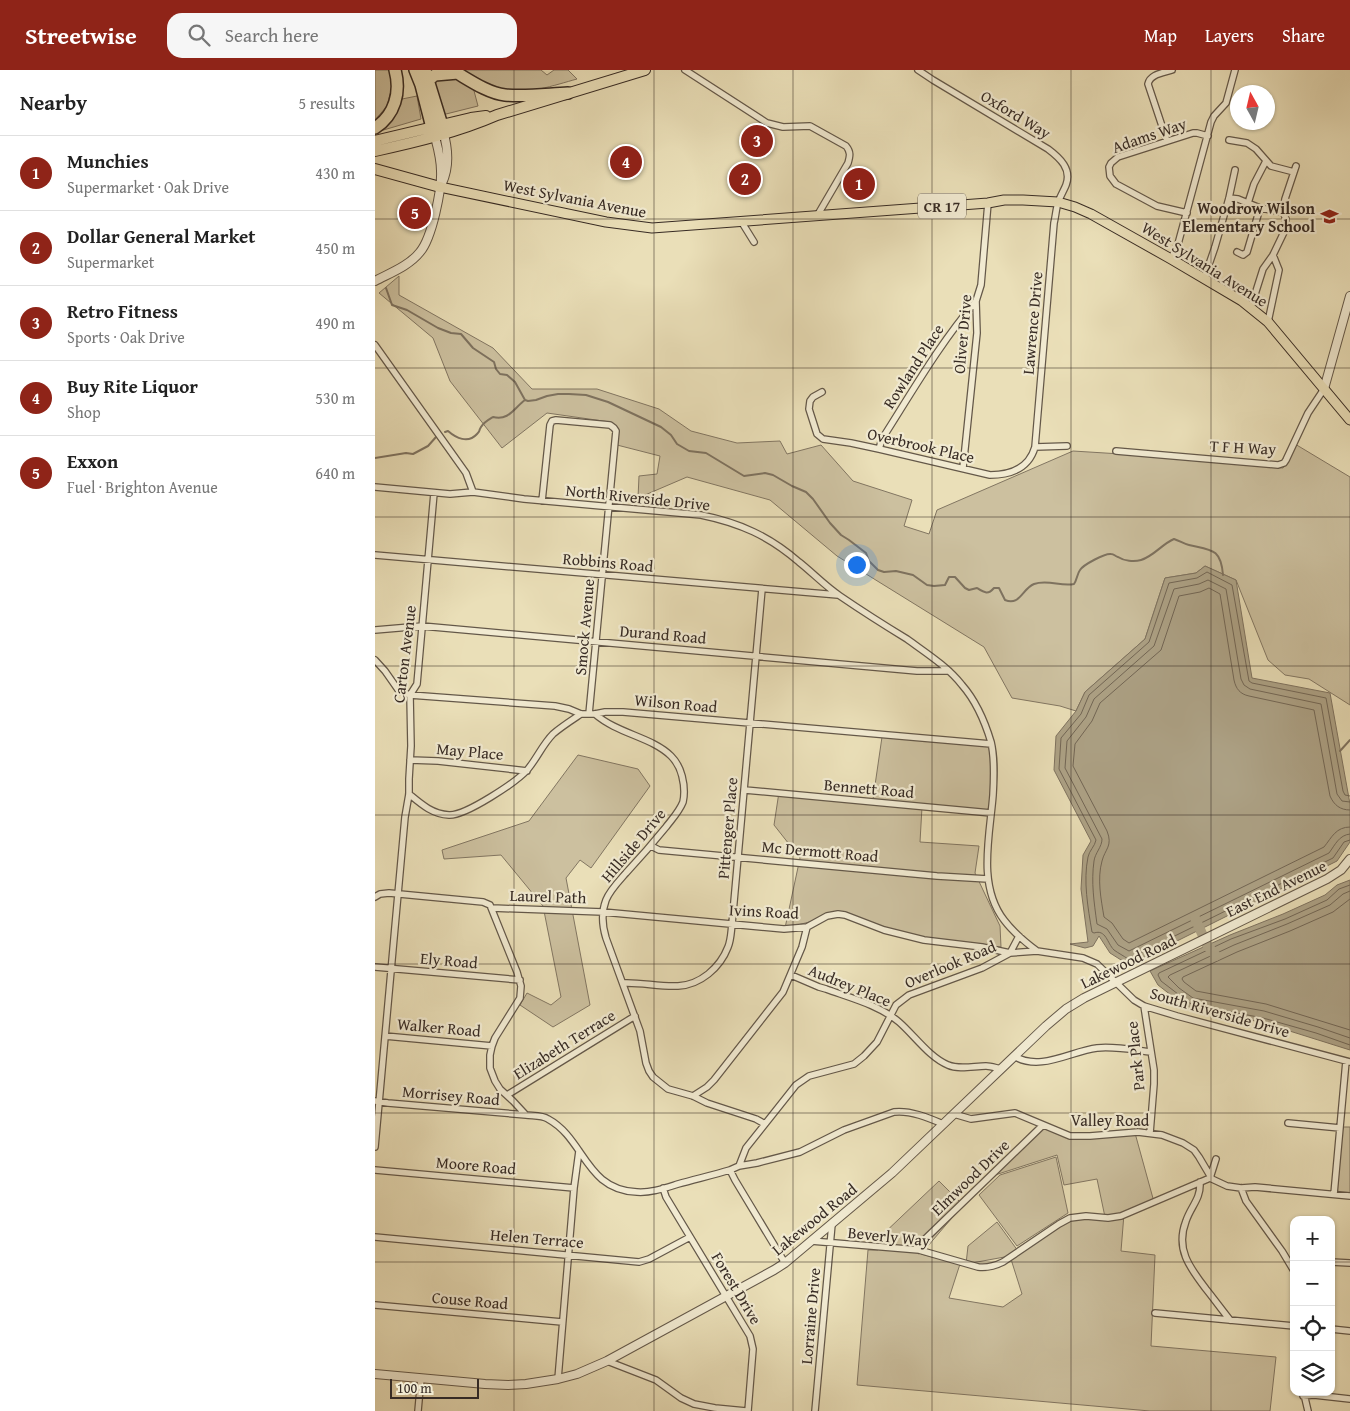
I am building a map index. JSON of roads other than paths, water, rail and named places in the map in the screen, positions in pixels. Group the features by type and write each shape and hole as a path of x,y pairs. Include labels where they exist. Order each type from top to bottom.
{"highway":[{"path":"375,128 389,116 396,101 398,86 395,70"},
{"path":"415,70 425,78 438,131"},
{"path":"375,151 403,145 471,118 497,115 645,70"},
{"path":"425,78 455,72 504,95 528,96 568,93"},
{"path":"375,141 438,131"},
{"path":"375,169 440,187"}],"main road":[{"name":"West Sylvania Avenue","path":"440,187 606,222 638,227 662,228 988,203 1004,196 1058,202 1091,214 1171,259 1251,308 1267,322 1350,420"}],"street":[{"path":"685,70 767,123 783,127 806,125 814,127 846,146 849,150 850,158 817,216"},
{"name":"Oxford Way","path":"918,70 1059,156 1064,164 1067,175 1066,183 1058,202"},
{"path":"1167,141 1148,84 1152,76 1171,70"},
{"path":"1171,259 1178,244 1212,120 1226,103 1235,70"},
{"path":"375,281 411,261 420,253 425,245 430,232 440,187 447,173 448,152 438,131"},
{"name":"Adams Way","path":"1187,213 1157,206 1116,184 1110,176 1109,167 1114,159 1167,141 1193,133 1208,136"},
{"path":"1229,140 1247,143 1256,149 1271,166 1295,169 1285,199 1283,212 1286,220 1285,230 1273,255 1263,269 1251,308"},
{"path":"1248,203 1266,161"},
{"path":"1204,279 1229,198 1235,170"},
{"path":"1229,198 1238,199 1260,208 1283,212"},
{"name":"Lawrence Drive","path":"1035,447 1054,223 1058,202"},
{"name":"Oliver Drive","path":"963,468 977,332 976,301 981,285 988,203"},
{"path":"1237,252 1243,255 1247,252 1260,208"},
{"path":"741,221 754,242"},
{"path":"1267,322 1279,270 1273,255"},
{"path":"1324,389 1350,299"},
{"name":"Rowland Place","path":"879,449 882,439 943,343 976,301"},
{"path":"375,345 377,353 466,473 473,492"},
{"name":"T F H Way","path":"1116,451 1280,465 1286,460 1308,412 1324,389"},
{"name":"Overbrook Place","path":"822,392 813,397 809,409 817,434 823,439 879,449 991,475 1007,474 1018,469 1032,457 1035,447"},
{"name":"Smock Avenue","path":"542,501 551,423 556,420 610,425 614,428 609,507 596,642 592,714"},
{"path":"1035,447 1067,446"},
{"name":"North Riverside Drive","path":"375,487 449,494 473,492 542,501 701,516 742,526 783,549 839,595 949,670 963,685 977,707 991,744 994,774 987,858 991,893 996,907 1004,920 1037,951"},
{"name":"Carton Avenue","path":"375,1147 377,1102 385,1036 405,817 409,794 410,695 417,684 434,493"},
{"name":"Robbins Road","path":"375,555 839,595"},
{"name":"Pittenger Place","path":"623,983 676,986 699,980 714,968 723,957 730,941 762,589"},
{"name":"Durand Road","path":"375,630 422,626 917,671 949,670"},
{"path":"375,660 399,691 410,695"},
{"name":"Wilson Road","path":"410,695 555,706 581,714 623,712 991,744"},
{"path":"409,794 429,810 442,814 461,814 511,784 527,771 553,734 581,714"},
{"name":"Hillside Drive","path":"592,714 617,729 664,750 672,757 680,769 685,791 683,802 677,814 609,894 603,912 606,938 642,1038 645,1063 653,1077 668,1089 693,1096 765,1124"},
{"name":"May Place","path":"410,760 448,762 527,771"},
{"name":"Bennett Road","path":"745,790 991,813"},
{"name":"Mc Dermott Road","path":"651,846 659,850 988,879"},
{"name":"East End Avenue","path":"1209,936 1327,879 1341,870 1350,859"},
{"name":"Laurel Path","path":"375,897 387,893 483,902 488,903 492,908 603,912"},
{"path":"492,908 520,980 521,996 491,1046 489,1061 492,1075 500,1089 526,1115"},
{"name":"Ivins Road","path":"603,912 783,929 807,927 827,916 838,914 884,930 939,943 982,947 1010,953 1037,951"},
{"path":"693,1096 707,1087 782,995 802,947 807,927"},
{"name":"Overlook Road","path":"739,1166 744,1151 800,1082 815,1073 854,1064 877,1042 896,1005 909,995 982,968 1010,953 1019,936"},
{"name":"Lakewood Road","path":"375,1374 508,1385 526,1384 577,1374 607,1361 785,1263 892,1173 1066,1009 1084,998 1209,936"},
{"name":"South Riverside Drive","path":"1037,951 1091,961 1103,968 1134,1000 1144,1006 1167,1014 1348,1061"},
{"name":"Ely Road","path":"375,967 520,980"},
{"name":"Audrey Place","path":"791,975 819,988 882,1010 898,1021 937,1058 946,1064 960,1067 989,1065 1001,1069"},
{"name":"Park Place","path":"1144,1006 1154,1084 1150,1133"},
{"name":"Elizabeth Terrace","path":"507,1095 635,1016"},
{"name":"Walker Road","path":"385,1036 491,1046"},
{"path":"1014,1056 1028,1062 1054,1060 1097,1048 1151,1052"},
{"path":"1334,1194 1348,1061"},
{"name":"Morrisey Road","path":"377,1102 526,1115 548,1119 572,1140 592,1170 599,1177 617,1188 628,1191 639,1192 663,1188 739,1166"},
{"path":"739,1166 800,1152 844,1130 894,1112 903,1112 943,1124"},
{"name":"Valley Road","path":"954,1114 971,1119 1021,1115 1070,1136 1138,1132 1162,1135 1189,1146 1199,1157 1210,1178"},
{"path":"1288,1123 1340,1128"},
{"name":"Elmwood Drive","path":"919,1250 923,1241 1043,1125"},
{"path":"558,1379 574,1188 579,1151"},
{"path":"1216,1159 1210,1178 1227,1186 1350,1196"},
{"name":"Moore Road","path":"375,1170 574,1188"},
{"path":"730,1170 785,1263"},
{"name":"Beverly Way","path":"811,1241 919,1250 987,1268 995,1266 1070,1218 1121,1216 1210,1178"},
{"path":"1200,1182 1200,1193 1183,1231 1184,1254 1195,1275 1230,1320"},
{"name":"Forest Drive","path":"663,1188 666,1197 750,1336 753,1349 747,1411"},
{"path":"1241,1188 1246,1201 1290,1261"},
{"name":"Lorraine Drive","path":"815,1411 832,1224"},
{"name":"Helen Terrace","path":"375,1237 645,1261 690,1237"},
{"path":"1335,1262 1350,1263"},
{"name":"Couse Road","path":"375,1305 562,1322"},
{"path":"1155,1313 1290,1326"},
{"path":"1335,1329 1350,1331"},
{"path":"607,1361 656,1380 681,1398 694,1404 747,1411"},
{"path":"418,1411 421,1378"},
{"path":"1304,1396 1307,1411"},
{"path":"1322,1396 1350,1399"}],"water":[{"path":"1205,566 1236,580 1252,678 1330,693 1350,804 1350,842 1337,861 1129,965 1110,953 1099,936 1093,946 1085,948 1070,944 1088,942 1081,889 1083,855 1091,841 1054,770 1056,736 1076,711 1085,692 1145,639 1165,578 1196,573"},
{"path":"1350,880 1350,1050 1261,1022 1189,1009 1158,985 1150,971 1325,895 1337,885"}],"waterway":[{"path":"386,288 392,305 407,310 438,328 451,333 461,334 473,348 494,362 500,374 507,375 515,382 525,400"},
{"path":"445,432 448,431 462,439 470,439 477,434 482,425 488,420 511,413 525,400 536,400 558,394 586,395 608,402 661,427 671,435 677,444 689,451 706,453 744,476 765,473 773,475 806,492 841,535 866,553 869,561 878,570 884,572 896,571 913,575 927,585 934,586 945,585 949,577 955,577 969,590 977,588 988,592 994,588 999,588 1005,600 1010,601 1018,599 1034,584 1044,582 1064,585 1074,584 1082,568 1104,555 1112,554 1126,560 1141,560 1174,539 1187,545 1213,552 1220,560 1223,575"},
{"path":"375,458 406,453 413,454 428,446 436,437"},
{"path":"1340,751 1350,740"},
{"path":"1195,918 1207,945 1216,956"}],"place":[{"name":"Retro Fitness","path":"757,141"},
{"name":"Buy Rite Liquor","path":"626,162"},
{"name":"Dollar General Market","path":"745,179"},
{"name":"Munchies","path":"859,184"},
{"name":"Exxon","path":"415,213"},
{"name":"Woodrow Wilson Elementary School","path":"1329,217"}]}
